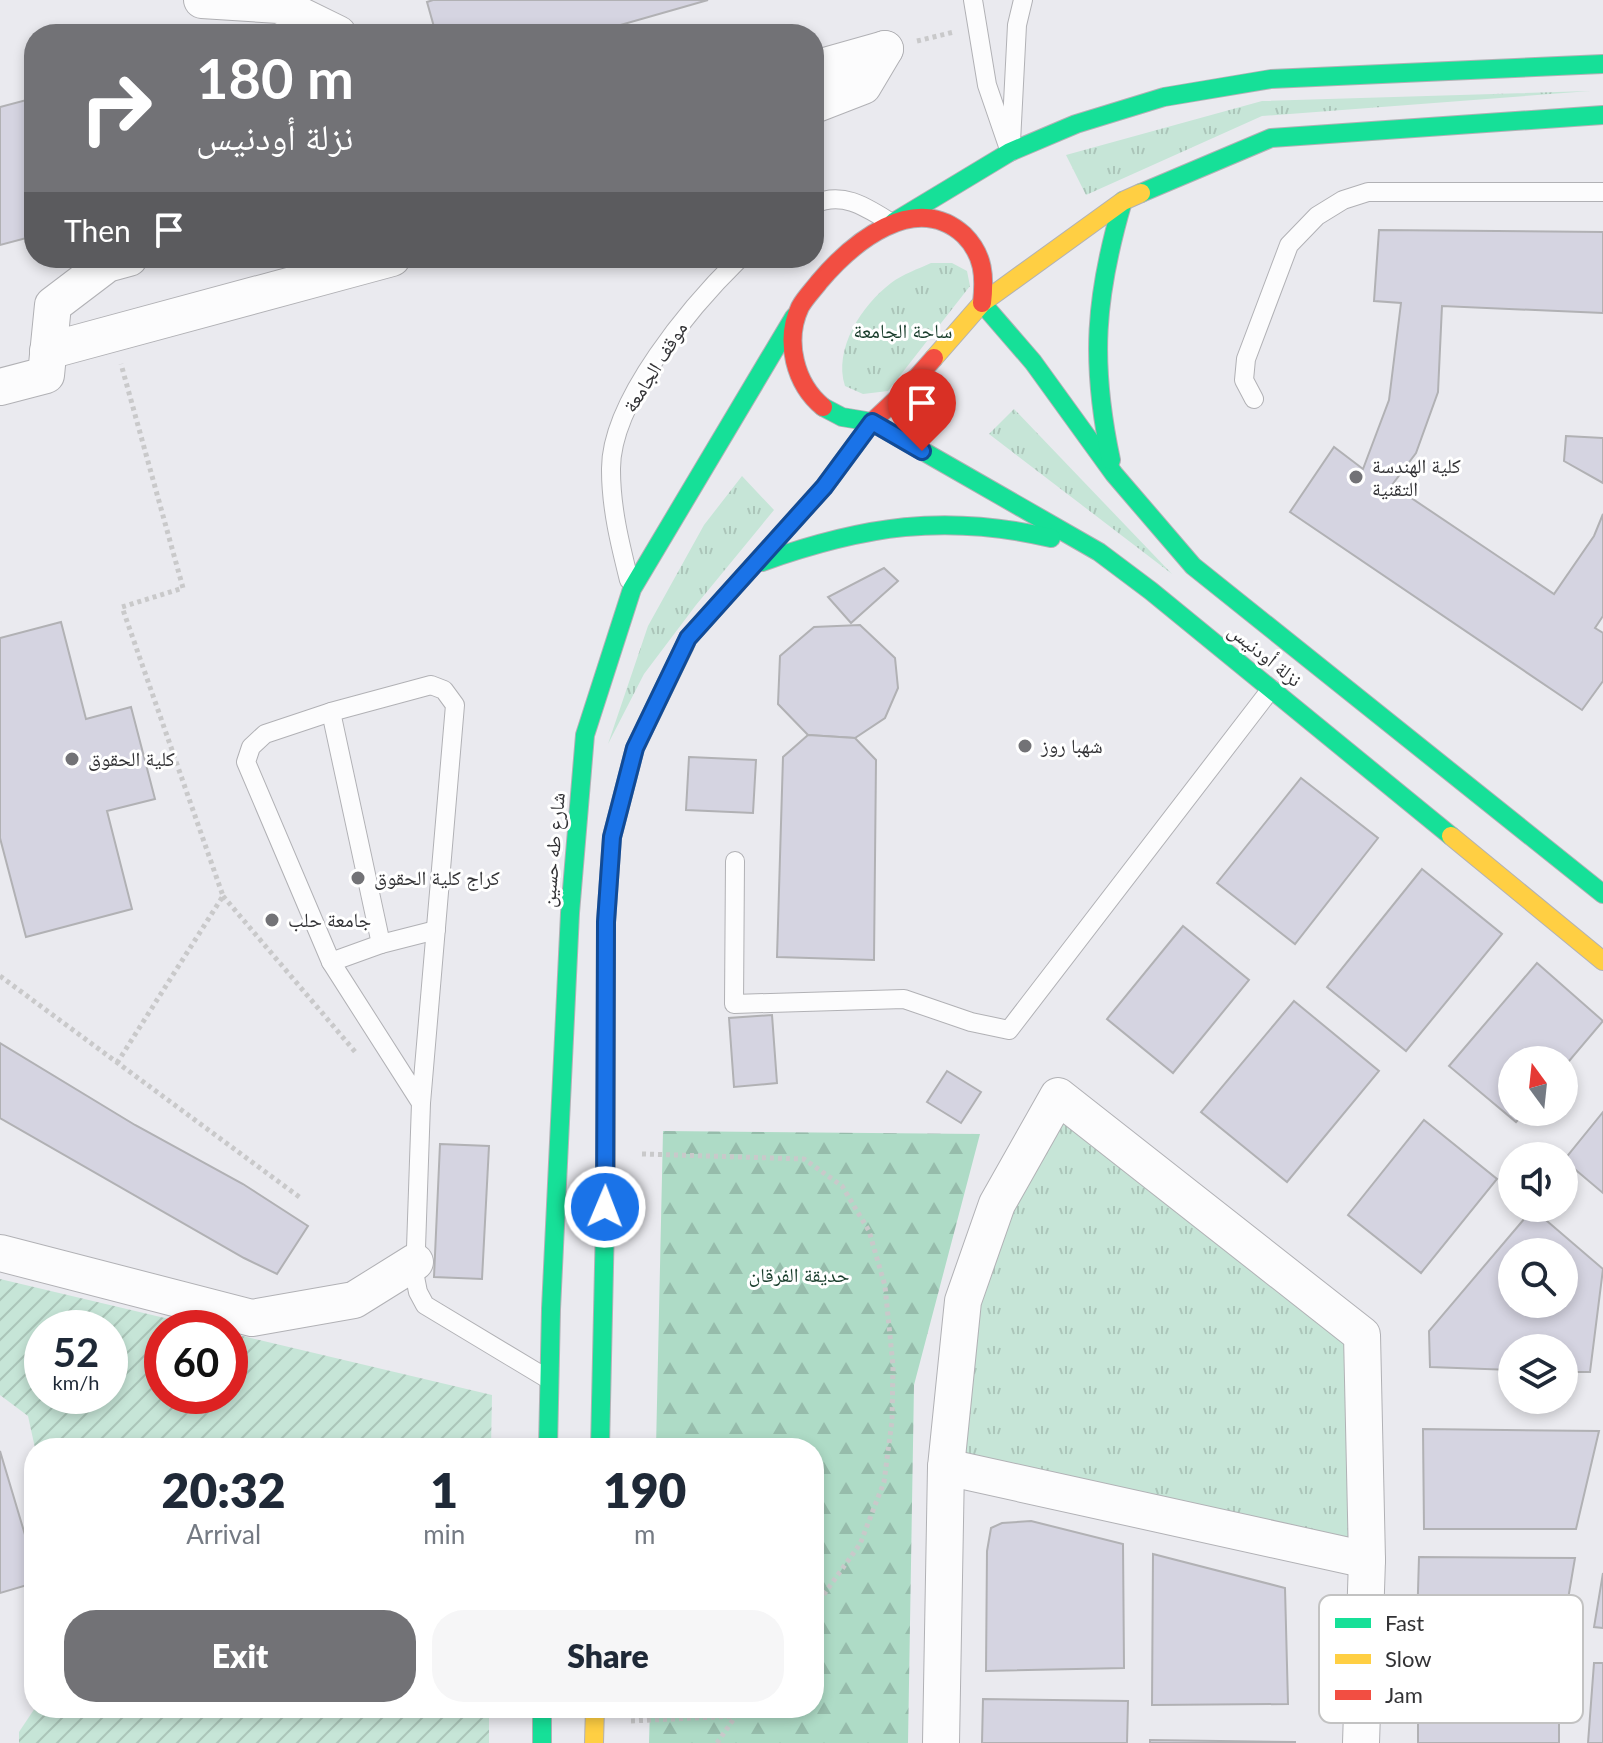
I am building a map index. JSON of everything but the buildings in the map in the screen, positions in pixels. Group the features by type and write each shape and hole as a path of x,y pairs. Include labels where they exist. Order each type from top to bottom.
{"main road":[{"path":"872,422 840,416 813,399 796,371 791,340 799,308 824,274 861,238 892,223 1010,152 1076,124 1164,97 1271,79 1603,64"},
{"path":"600,1438 606,922 612,837 635,748 688,638 824,487 872,422 903,393 982,303 1123,201 1271,138 1603,115"},
{"path":"1114,474 1101,420 1095,365 1097,309 1106,254 1123,201"},
{"path":"892,223 922,217 952,224 974,244 986,273 982,303 1033,362 1114,474 1193,566 1603,894"},
{"name":"شارع طه حسين","path":"548,1438 570,913 585,735 632,589 799,308"},
{"name":"نزلة أودنيس","path":"872,422 1099,552 1151,591 1603,961"},
{"path":"757,563 813,542 871,529 928,524 999,528 1042,535 1099,552"},
{"path":"542,1718 542,1743"},
{"path":"594,1718 594,1743"}],"street":[{"path":"202,0 279,5 318,24"},
{"path":"824,66 885,49"},
{"path":"824,101 863,86 885,49"},
{"path":"0,387 46,375 53,305 102,268"},
{"path":"48,351 354,268"},
{"path":"941,1743 946,1467 963,1301 997,1204 1058,1096 1362,1335 1366,1595"},
{"path":"0,1253 252,1318 354,1300 415,1262"},
{"path":"946,1467 1367,1560"},
{"path":"1361,1743 1362,1723"}],"lane":[{"path":"973,0 987,85 1010,152"},
{"path":"1010,152 1017,25 1023,0"},
{"path":"1254,399 1244,380 1246,359 1289,245 1317,216 1343,200 1368,192 1603,192"},
{"path":"824,201 856,200 892,223"},
{"name":"موقف الجامعة","path":"632,589 616,528 610,468 620,424 640,385 671,338 707,290 730,268"},
{"path":"421,1103 331,962 246,762 251,747 265,734 331,712 431,685 444,690 455,705 421,1103 415,1277 425,1305 549,1380"},
{"path":"735,861 734,1004 904,999 971,1022 1009,1030 1271,689"},
{"path":"331,712 381,944"},
{"path":"331,962 381,944 436,930"}],"path":[{"path":"885,49 977,27"},
{"path":"112,332 183,588 122,607 223,896 361,1059"},
{"path":"117,1063 223,896"},
{"path":"0,976 302,1199"},
{"path":"605,1153 804,1159 842,1186 869,1231 885,1286 893,1366 892,1421 884,1482 860,1544 824,1594"},
{"path":"717,1743 734,1718"}],"green space":[{"path":"1590,91 1262,116 1086,195 1066,155 1262,101"},
{"name":"ساحة الجامعة","path":"931,263 952,263 967,271 970,286 888,391 863,394 845,386 842,372 847,343 870,303 891,283"},
{"path":"1014,409 1172,574 989,434"},
{"path":"742,476 774,510 644,674 608,744 648,626 704,525"},
{"path":"1058,1096 1362,1335 1367,1560 946,1467 963,1301"},
{"name":"حديقة الفرقان","path":"663,1131 980,1134 914,1385 908,1743 649,1743 650,1718 824,1718 824,1438 656,1438"},
{"path":"0,1279 144,1313 144,1414 248,1414 248,1337 492,1395 491,1438 33,1438 25,1414 128,1414 128,1310 24,1310 24,1413 0,1395"},
{"path":"28,1718 489,1718 489,1743 19,1743 19,1732"}],"traffic: fast":[{"path":"894,222 1010,152 1076,124 1164,97 1271,79 1603,64"},
{"path":"1141,193 1271,138 1603,115"},
{"path":"1111,460 1100,392 1099,329 1106,268 1123,201"},
{"path":"982,303 1033,362 1114,474 1193,566 1603,894"},
{"path":"548,1438 551,1309 570,913 585,735 632,589 794,317"},
{"path":"823,407 842,417 872,422 1099,552 1451,836"},
{"path":"762,562 835,540 905,527 975,526 1051,538"},
{"path":"600,1438 606,1177 606,922 612,837 635,748 684,647"},
{"path":"542,1718 542,1743"}],"traffic: slow":[{"path":"934,358 982,303 1123,201 1141,193"},
{"path":"1451,836 1603,961"},
{"path":"594,1743 595,1718"}],"traffic: jam":[{"path":"823,407 799,374 793,348 795,320 802,304 819,282 866,238 905,220 925,218 945,222 964,235 976,250 983,275 982,303"},
{"path":"684,647 688,638 824,487 872,422 934,358"}],"place":[{"name":"كلية الهندسة التقنية","path":"1356,477"},
{"name":"شهبا روز","path":"1025,746"},
{"name":"كلية الحقوق","path":"72,759"},
{"name":"كراج كلية الحقوق","path":"358,878"},
{"name":"جامعة حلب","path":"272,920"}],"route":[{"path":"605,1207 606,922 612,837 635,748 688,638 824,487 872,422 922,451"}]}
